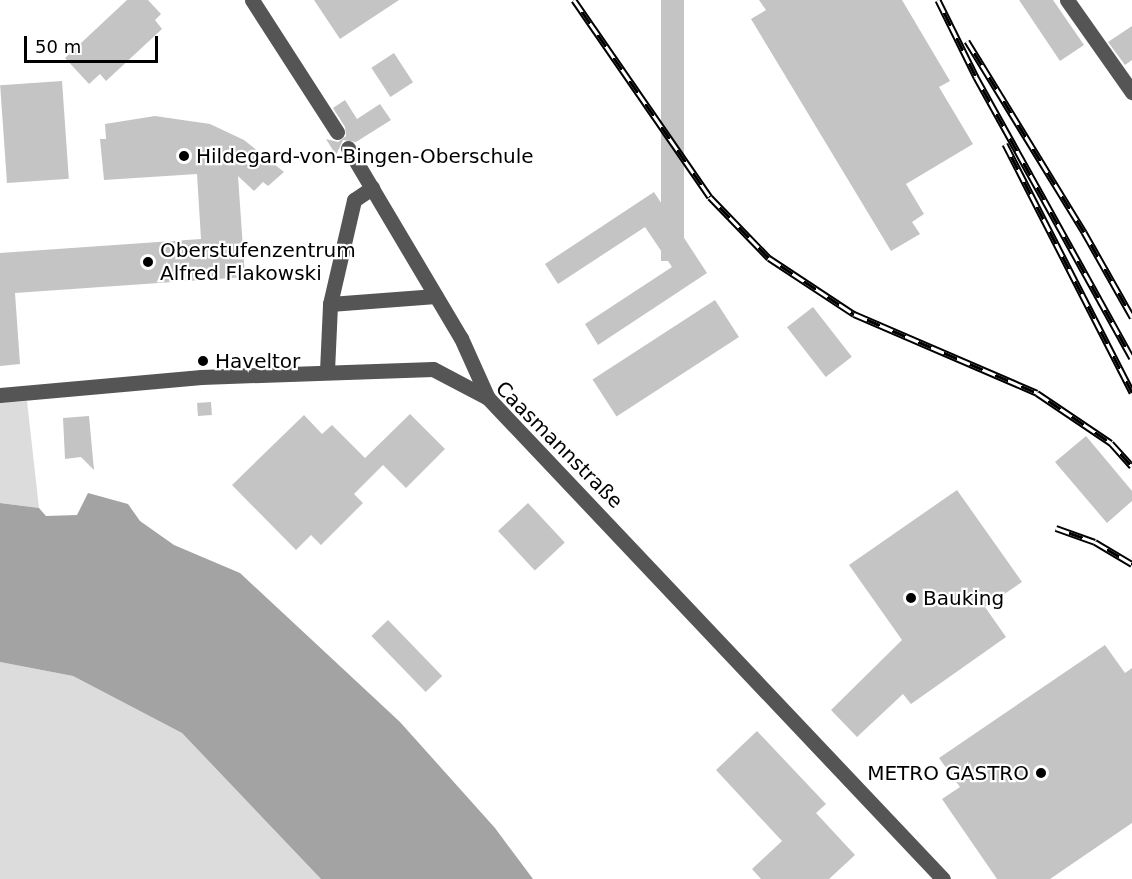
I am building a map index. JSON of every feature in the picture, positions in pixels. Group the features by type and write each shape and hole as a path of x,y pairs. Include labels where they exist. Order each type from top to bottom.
{"street":[{"path":"252,0 337,132"},
{"path":"1067,0 1132,92"},
{"path":"348,148 461,338 488,398"},
{"path":"327,371 330,304 354,200 372,188"},
{"path":"330,304 436,296"},
{"name":"Caasmannstraße","path":"0,395 133,382 327,371 433,369 488,398 943,879"}],"shaded area":[{"path":"27,401 39,508 0,503 0,403"},
{"path":"88,493 128,504 140,521 174,545 240,573 400,722 495,828 533,879 321,879 182,733 73,676 0,662 0,503 39,508 46,516 77,515"},
{"path":"0,662 73,676 182,733 321,879 0,879"}],"building":[{"path":"127,0 148,0 161,14 155,20 162,29 106,81 100,74 89,84 65,58"},
{"path":"314,0 399,0 340,39"},
{"path":"661,0 684,0 684,261 661,261"},
{"path":"759,0 902,0 950,81 939,87 973,144 906,184 924,214 912,222 920,234 891,251 751,19 766,10"},
{"path":"1019,0 1053,0 1084,45 1060,61"},
{"path":"1132,26 1132,60 1125,65 1108,42"},
{"path":"394,53 413,82 390,97 371,68"},
{"path":"62,81 69,179 7,183 0,85"},
{"path":"345,100 357,119 380,104 391,120 356,142 343,140 336,155 326,139 338,142 346,136 345,127 333,108"},
{"path":"155,116 210,124 244,140 284,172 268,186 263,182 254,191 238,176 245,277 15,293 20,364 0,366 0,253 201,239 197,174 104,180 100,139 106,139 105,124"},
{"path":"654,192 707,273 598,345 585,324 672,267 645,227 558,284 545,264"},
{"path":"715,300 739,337 617,416 593,380"},
{"path":"813,307 852,357 826,377 787,327"},
{"path":"211,402 212,415 198,416 197,403"},
{"path":"410,414 445,449 406,488 383,465 354,494 363,503 321,545 311,535 296,550 232,485 304,415 322,434 332,425 365,458"},
{"path":"89,416 94,470 81,457 65,459 63,418"},
{"path":"1086,436 1132,491 1132,501 1107,523 1055,462"},
{"path":"957,490 1022,582 985,607 1006,637 911,704 903,694 857,737 831,710 902,640 849,565"},
{"path":"528,503 565,542 535,570 498,531"},
{"path":"388,620 442,676 426,692 371,636"},
{"name":"METRO GASTRO","path":"1105,645 1125,673 1132,668 1132,823 1050,879 997,879 942,799 960,787 939,758"},
{"path":"757,731 826,804 816,813 855,855 829,879 761,879 752,869 782,841 716,770"}],"railway":[{"path":"574,0 710,197 769,258 854,314 1037,393 1111,443 1132,466"},
{"path":"938,0 976,77 1132,358"},
{"path":"967,41 1084,232 1132,317"},
{"path":"1005,144 1132,392"},
{"path":"1056,528 1095,542 1132,564"}],"place":[{"name":"Hildegard-von-Bingen-Oberschule","path":"184,156"},
{"name":"Oberstufenzentrum Alfred Flakowski","path":"148,262"},
{"name":"Haveltor","path":"203,361"},
{"name":"Bauking","path":"911,598"},
{"name":"METRO GASTRO","path":"1041,773"}]}
